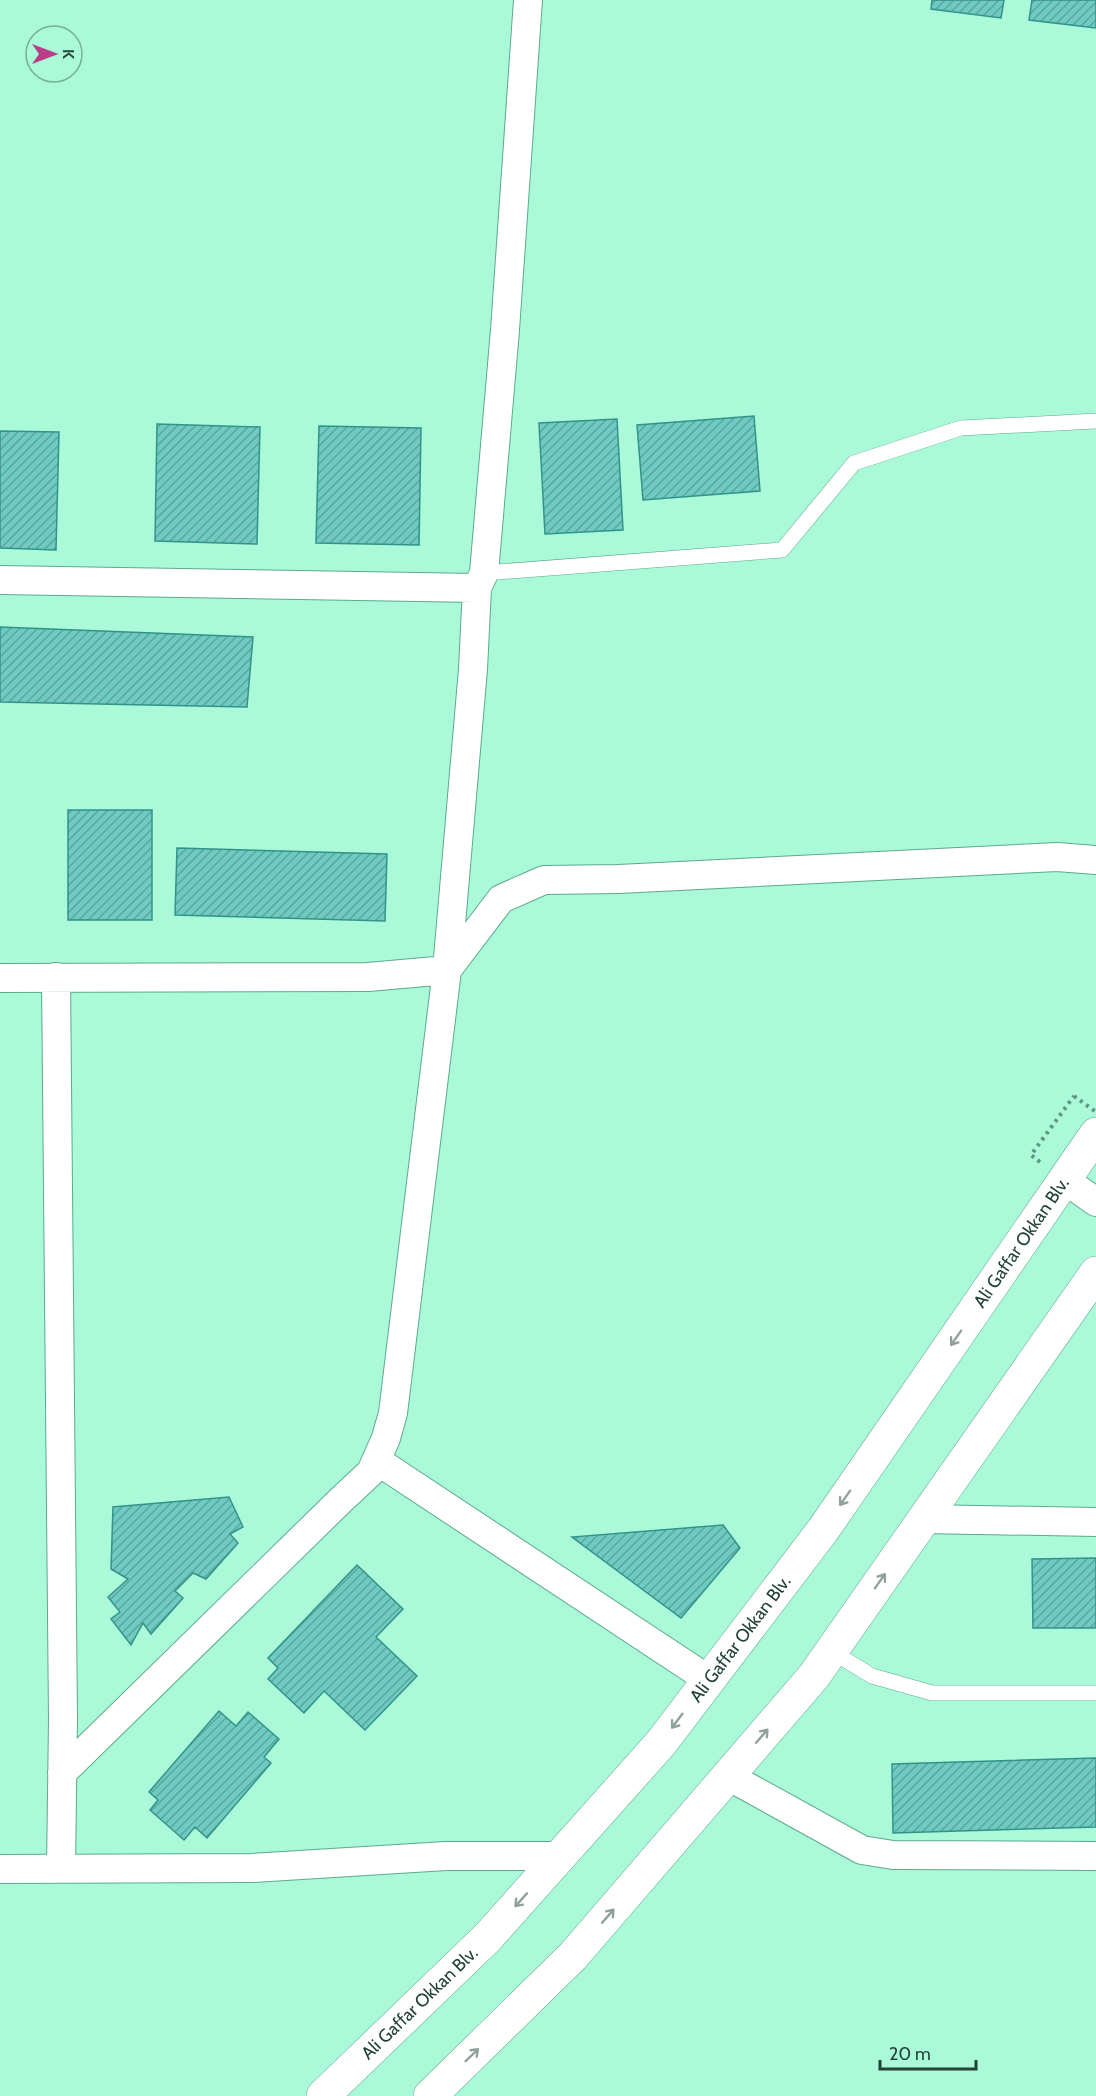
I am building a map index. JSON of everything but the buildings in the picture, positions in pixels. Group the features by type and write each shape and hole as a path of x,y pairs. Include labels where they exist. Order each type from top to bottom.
{"main road":[{"name":"Ali Gaffar Okkan Blv.","path":"323,2096 488,1937 660,1743 824,1530 1096,1134"},
{"path":"430,2096 573,1956 814,1676 1096,1273"}],"street":[{"path":"62,1773 371,1472 386,1438 393,1413 447,970 480,581 505,330 528,0"},
{"path":"0,580 480,581"},
{"path":"0,978 368,977 447,970 501,899 544,880 619,879 1057,857 1096,860"},
{"path":"56,977 63,1720 61,1868"},
{"path":"1065,1180 1096,1202"},
{"path":"376,1461 709,1680"},
{"path":"923,1519 1096,1522"},
{"path":"728,1776 861,1850 893,1855 1096,1856"},
{"path":"0,1869 252,1868 446,1857 560,1857"}],"lane":[{"path":"480,581 782,550 854,463 961,428 1096,421"},
{"path":"831,1651 872,1676 932,1693 1096,1693"}],"path":[{"path":"1031,1155 1074,1096 1096,1112"}]}
